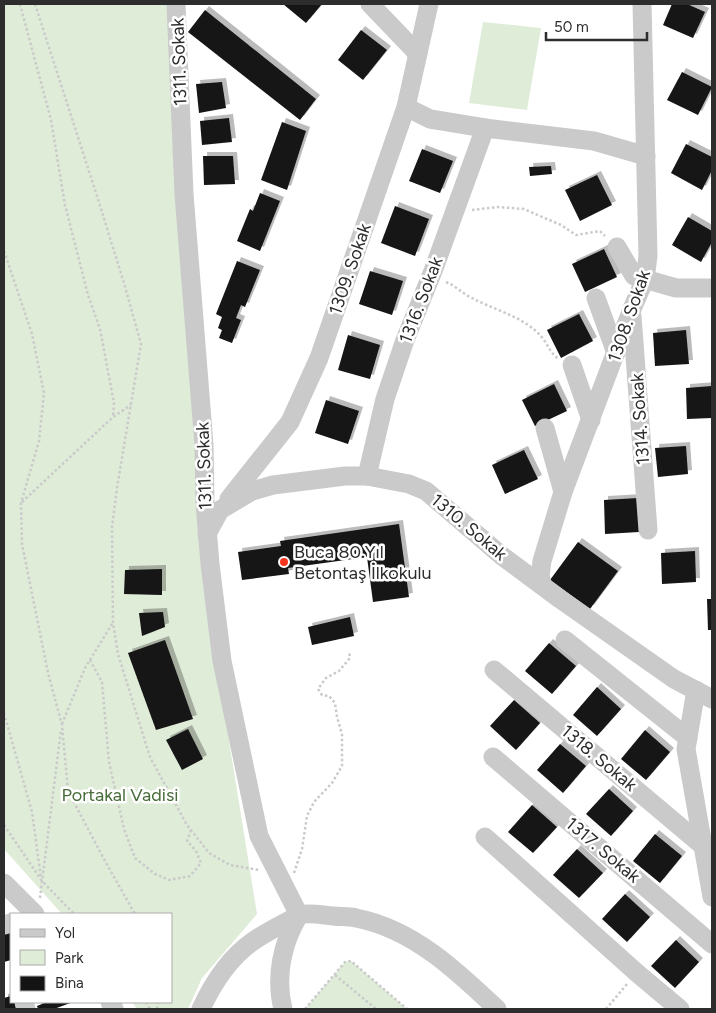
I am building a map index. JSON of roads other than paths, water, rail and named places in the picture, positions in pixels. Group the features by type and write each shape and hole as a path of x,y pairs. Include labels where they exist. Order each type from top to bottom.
{"street":[{"name":"1311. Sokak","path":"176,4 184,194 204,445 207,534 222,661 259,836 299,914"},
{"path":"370,4 418,54"},
{"name":"1309. Sokak","path":"220,510 290,422 319,358 406,107 429,4"},
{"name":"1308. Sokak","path":"543,586 540,576 542,561 564,492 645,279 648,256 642,4"},
{"path":"406,107 430,119 485,128 594,141 646,156"},
{"name":"1316. Sokak","path":"367,476 385,399 485,128"},
{"path":"618,247 634,276 676,288 712,288"},
{"path":"596,298 616,354"},
{"name":"1314. Sokak","path":"632,309 648,530"},
{"path":"572,366 591,420"},
{"path":"545,428 564,492"},
{"name":"1310. Sokak","path":"220,510 252,491 273,485 345,476 367,476 409,484 426,491 502,556 543,586 674,679 704,694"},
{"path":"207,534 220,510"},
{"path":"565,640 688,738"},
{"name":"1318. Sokak","path":"494,670 704,846"},
{"path":"704,694 688,738 686,750 712,897"},
{"name":"1317. Sokak","path":"493,757 712,944"},
{"path":"485,837 636,973 680,1009"},
{"path":"4,883 37,910"},
{"path":"202,1009 211,988 230,961 252,942 299,914 307,913 356,918 383,926 410,938 435,954 497,1009"},
{"path":"283,1009 278,979 288,933 299,914"}],"place":[{"name":"Buca 80.Yıl Betontaş İlkokulu","path":"284,562"}],"park label":[{"name":"Portakal Vadisi","path":"120,795"}]}
